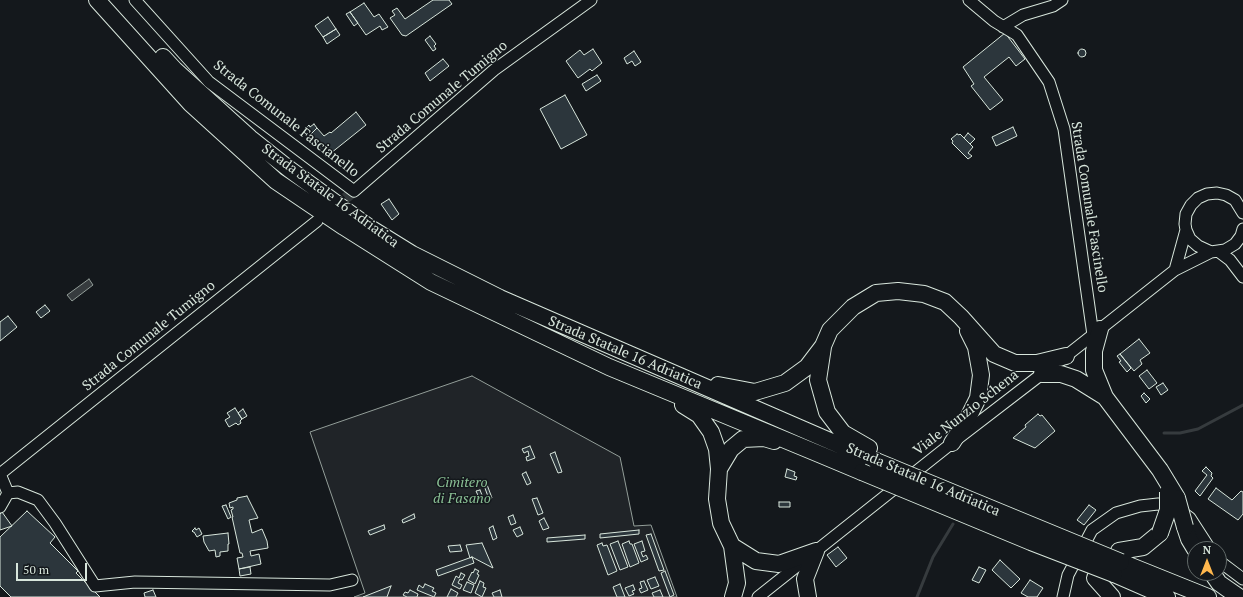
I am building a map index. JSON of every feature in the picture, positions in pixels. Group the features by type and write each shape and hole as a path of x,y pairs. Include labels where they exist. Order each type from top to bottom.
{"highway":[{"name":"Strada Statale 16 Adriatica","path":"97,0 190,103 276,181 344,227 431,282 608,367 1031,542 1118,563 1167,597"},
{"name":"Strada Statale 16 Adriatica","path":"109,0 175,70 250,138 289,169 370,228 412,254 500,298 879,458 937,486 1118,563 1208,597"},
{"path":"637,357 722,387 755,392 785,383 807,366 823,346 830,330 853,307 876,294 898,290 924,294 944,302 961,317 994,354 1015,363 1037,363 1066,356"},
{"path":"952,443 968,418 978,398 981,375 976,347 961,317"},
{"path":"1097,332 1094,351 1094,370 1104,397 1171,490 1190,541"},
{"path":"823,346 818,380 827,412 843,433 879,458"},
{"path":"608,367 676,400 699,415 711,432 717,449 719,469 717,498 721,523 732,546 737,583 733,597"},
{"path":"1042,374 1061,374 1076,379 1104,397"},
{"path":"719,469 730,449 743,439 764,438 819,454"},
{"path":"1118,563 1143,547 1160,532 1168,510 1171,490"},
{"path":"1031,542 1095,578 1112,597"},
{"path":"732,546 756,561 778,564 816,552"},
{"path":"808,597 805,579 816,552"},
{"path":"1218,581 1239,597"}],"street":[{"name":"Strada Comunale Fascianello","path":"135,0 209,82 354,191"},
{"name":"Strada Comunale Tumigno","path":"354,191 494,70 590,0"},
{"name":"Strada Comunale Fascinello","path":"969,0 994,21 1017,35 1049,82 1064,129 1097,332"},
{"path":"1003,27 1023,15 1053,6 1062,0"},
{"path":"1243,194 1226,195 1217,193 1207,194 1198,198 1191,205 1186,214 1185,224 1190,239 1198,246 1214,251 1230,260 1243,277"},
{"path":"1226,195 1235,200 1243,213"},
{"name":"Strada Comunale Tumigno","path":"0,474 317,221"},
{"path":"1175,270 1186,230"},
{"name":"Viale Nunzio Schena","path":"758,597 952,443 1175,270 1214,251 1225,250 1235,244 1242,236"},
{"path":"0,474 8,493"},
{"path":"8,493 18,492 38,500 55,523 95,586 135,582 330,586 352,580"},
{"path":"0,507 8,493"},
{"path":"1063,597 1068,575 1092,530 1116,513 1140,506 1158,504 1175,507 1190,518 1205,541"},
{"path":"1227,567 1243,579"}],"green space":[{"name":"Cimitero di Fasano","path":"472,376 620,457 634,526 651,525 677,597 354,597 365,593 310,432"}],"shaded area":[{"path":"89,279 93,285 72,301 67,295"}],"building":[{"path":"433,0 449,0 452,4 406,36 402,35 390,18 395,15 392,11 397,8 405,19"},
{"path":"364,3 374,17 379,14 388,27 382,30 380,26 366,35 350,12"},
{"path":"350,12 358,23 354,26 346,14"},
{"path":"328,17 336,29 323,37 315,26"},
{"path":"336,29 340,35 327,44 323,37"},
{"path":"1005,33 1025,59 1016,66 1009,57 984,77 1003,100 990,110 971,86 974,84 963,67"},
{"path":"430,36 436,44 434,46 436,49 433,51 425,40"},
{"path":"593,49 602,63 592,71 590,69 578,78 566,61 580,50 584,55"},
{"path":"1082,49 1085,50 1085,56 1082,57 1079,56 1078,53 1079,50"},
{"path":"634,51 641,62 635,66 632,61 627,64 624,58"},
{"path":"443,59 449,66 430,81 425,73"},
{"path":"597,75 601,81 586,91 582,84"},
{"path":"565,95 587,135 561,149 540,109"},
{"path":"356,112 366,125 326,157 309,136 317,128 324,136 330,132 331,133"},
{"path":"314,124 317,128 309,136 305,131 308,130 306,128 309,125 310,127"},
{"path":"1013,127 1017,136 996,146 992,137"},
{"path":"968,133 975,139 970,144 964,138"},
{"path":"957,134 960,134 973,147 968,153 972,156 968,159 952,143 953,141 951,139"},
{"path":"389,199 399,214 392,220 381,204"},
{"path":"45,305 50,311 41,318 36,312"},
{"path":"8,316 17,327 0,341 0,322"},
{"path":"1139,339 1150,353 1140,360 1142,364 1134,371 1120,354"},
{"path":"1120,354 1131,368 1127,372 1119,362 1121,361 1117,356"},
{"path":"1147,370 1157,383 1149,389 1139,376"},
{"path":"1163,383 1168,390 1161,395 1156,387"},
{"path":"1144,393 1150,399 1146,403 1141,396"},
{"path":"235,408 242,419 240,421 241,423 238,425 236,423 229,427 225,420 230,417 227,413"},
{"path":"243,409 247,416 242,419 238,413"},
{"path":"1038,414 1040,416 1042,415 1055,431 1035,448 1013,438 1026,427 1025,425"},
{"path":"530,446 535,458 527,461 526,457 529,456 528,451 524,453 522,449"},
{"path":"555,452 562,472 558,473 550,454"},
{"path":"1206,467 1212,473 1211,476 1213,478 1200,496 1195,491 1207,475 1202,471"},
{"path":"787,469 795,472 794,476 797,477 796,480 785,477"},
{"path":"526,472 531,483 527,485 522,474"},
{"path":"486,482 492,498 489,499 483,483"},
{"path":"1216,488 1232,500 1241,491 1243,492 1243,514 1238,520 1208,499"},
{"path":"480,490 484,500 481,502 476,491"},
{"path":"247,496 258,518 249,520 252,533 262,529 268,548 250,551 251,556 259,554 261,564 239,569 237,558 243,557 242,553 240,553 232,517 231,510 233,507 230,508 229,503 237,500 237,498"},
{"path":"537,498 543,513 538,515 532,499"},
{"path":"779,502 790,502 790,507 779,507"},
{"path":"226,505 231,517 228,519 222,506"},
{"path":"1089,505 1096,510 1084,525 1077,520"},
{"path":"27,511 55,537 50,543 78,571 76,573 100,597 11,597 0,586 0,537"},
{"path":"2,512 12,526 0,530 0,514"},
{"path":"414,514 415,518 403,523 402,520"},
{"path":"513,515 516,523 511,525 508,517"},
{"path":"544,518 549,528 543,530 539,521"},
{"path":"384,525 385,529 370,535 368,531"},
{"path":"493,526 497,538 493,540 489,528"},
{"path":"520,527 523,534 517,537 513,530"},
{"path":"195,528 196,530 199,528 202,534 197,537 192,531"},
{"path":"639,530 639,534 600,538 600,534"},
{"path":"228,533 228,551 220,552 220,556 216,557 215,550 209,551 204,542 203,536"},
{"path":"651,534 664,570 659,571 646,535"},
{"path":"585,535 585,539 547,542 547,538"},
{"path":"618,541 628,567 620,570 610,544"},
{"path":"629,541 630,544 632,544 639,563 630,567 622,544"},
{"path":"642,541 645,551 641,552 643,557 646,555 648,559 641,562 634,544"},
{"path":"482,543 493,568 472,557 470,558 466,545"},
{"path":"602,543 603,546 607,545 617,571 608,575 597,545"},
{"path":"460,545 462,551 450,552 448,546"},
{"path":"838,547 847,558 836,567 827,555"},
{"path":"472,557 474,563 438,576 436,570"},
{"path":"1000,560 1020,579 1011,588 992,570"},
{"path":"250,567 251,574 240,576 239,569"},
{"path":"979,567 986,570 979,583 972,580"},
{"path":"475,569 479,571 477,574 479,575 475,584 468,580"},
{"path":"665,571 674,595 670,597 661,573"},
{"path":"461,573 465,575 458,583 462,585 460,589 452,585 456,576 459,578"},
{"path":"655,577 659,586 651,589 647,580"},
{"path":"1030,580 1043,588 1037,597 1028,597 1021,593"},
{"path":"480,581 484,583 483,587 486,588 482,597 475,593"},
{"path":"644,581 648,590 641,593 639,589 642,588 640,582"},
{"path":"467,582 474,585 471,593 463,590"},
{"path":"425,584 434,588 432,591 436,593 434,597 417,590 419,585 423,588"},
{"path":"620,584 625,597 617,597 613,587"},
{"path":"633,585 635,590 632,591 634,594 629,596 625,588"},
{"path":"391,586 387,597 363,597"},
{"path":"451,589 458,593 456,597 447,597"},
{"path":"153,590 156,597 145,597 144,593"},
{"path":"410,590 418,594 417,597 407,597 403,595 405,592 408,593"},
{"path":"500,590 502,597 494,597 492,593"},
{"path":"660,590 663,597 654,597 652,593"}],"waterway":[{"path":"1164,433 1180,433 1198,429 1243,405"},
{"path":"917,597 933,557 953,524"}],"tunnel":[{"path":"333,209 354,191"}]}
